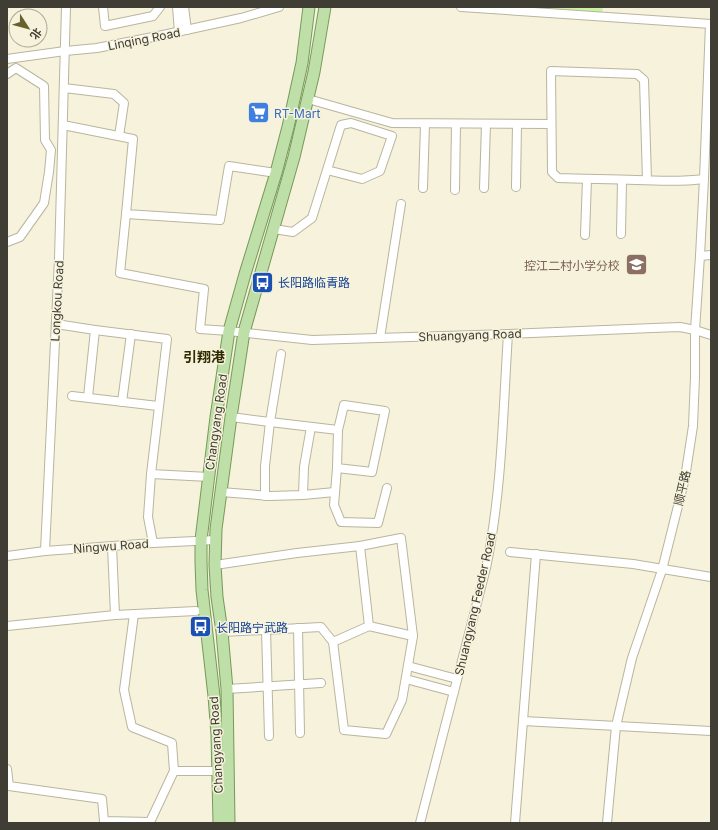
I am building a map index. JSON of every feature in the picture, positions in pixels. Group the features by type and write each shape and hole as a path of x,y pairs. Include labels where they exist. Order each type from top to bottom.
{"main road":[{"name":"Changyang Road","path":"219,823 214,696 202,590 202,540 216,417 229,331 276,173 297,88 302,63 309,7"},
{"name":"Changyang Road","path":"229,823 227,689 217,597 215,565 216,529 244,332 294,157 308,99 326,7"}],"street":[{"name":"Longkou Road","path":"45,551 56,324 66,7"},
{"path":"103,7 105,26 153,16 160,7"},
{"path":"178,7 183,31"},
{"path":"183,31 184,7"},
{"name":"Linqing Road","path":"7,59 97,48 241,18 279,7"},
{"path":"461,7 710,24"},
{"name":"顺平路","path":"607,823 616,726 632,658 662,570 685,478 693,426 695,330 706,144 710,24"},
{"path":"7,74 16,68 44,86 45,140 51,150 44,203 20,237 7,242"},
{"path":"647,180 644,80 637,74 551,71 552,172 558,178 688,181 704,179"},
{"path":"64,88 114,94 124,103 119,136"},
{"path":"308,99 392,123 551,124"},
{"path":"274,228 293,232 312,218 341,125 351,123 392,136 380,171 362,179 327,170"},
{"path":"423,188 425,124"},
{"path":"455,190 456,124"},
{"path":"484,188 486,124"},
{"path":"516,187 517,124"},
{"path":"63,125 133,139 126,214 220,220 229,166 276,173"},
{"path":"585,235 587,179"},
{"path":"621,234 622,180"},
{"path":"380,338 401,204"},
{"name":"Shuangyang Road","path":"126,214 120,273 204,289 200,329 244,332 312,340 680,327 711,335"},
{"path":"700,256 711,255"},
{"path":"56,324 167,338 151,474 148,518 153,543"},
{"path":"88,397 96,330"},
{"path":"122,402 131,334"},
{"name":"Shuangyang Feeder Road","path":"420,823 486,568 493,531 498,489 508,334"},
{"path":"265,496 265,466 270,422 281,354"},
{"path":"72,396 158,406"},
{"path":"338,468 372,472 385,411 344,405 338,430 338,468 334,505 341,522 378,523 387,488"},
{"path":"231,417 338,430"},
{"path":"303,495 304,467 311,426"},
{"path":"151,474 209,477"},
{"path":"222,492 265,496 335,492"},
{"path":"215,565 297,552 360,546 401,538 413,636 402,700 386,734 344,730 333,642 321,627 222,632"},
{"name":"Ningwu Road","path":"7,556 45,551 216,540"},
{"path":"112,546 115,615"},
{"path":"360,546 369,626"},
{"path":"510,552 633,564 711,578"},
{"path":"515,823 536,554"},
{"path":"7,626 115,615 196,611"},
{"path":"7,769 9,786 102,799 104,821 150,822 174,771 172,743 132,727 124,690 134,614"},
{"path":"333,642 369,626 413,636"},
{"path":"298,628 300,733"},
{"path":"266,630 269,736"},
{"path":"408,666 457,679"},
{"path":"406,679 454,692"},
{"path":"227,689 321,683"},
{"path":"523,721 711,731"},
{"path":"174,771 218,771"}],"green space":[{"path":"532,7 603,7 602,13"}],"place":[{"name":"RT-Mart","path":"259,113"},
{"name":"控江二村小学分校","path":"636,265"},
{"name":"长阳路临青路","path":"262,282"},
{"name":"长阳路宁武路","path":"201,627"}],"district":[{"name":"引翔港","path":"204,356"}]}
